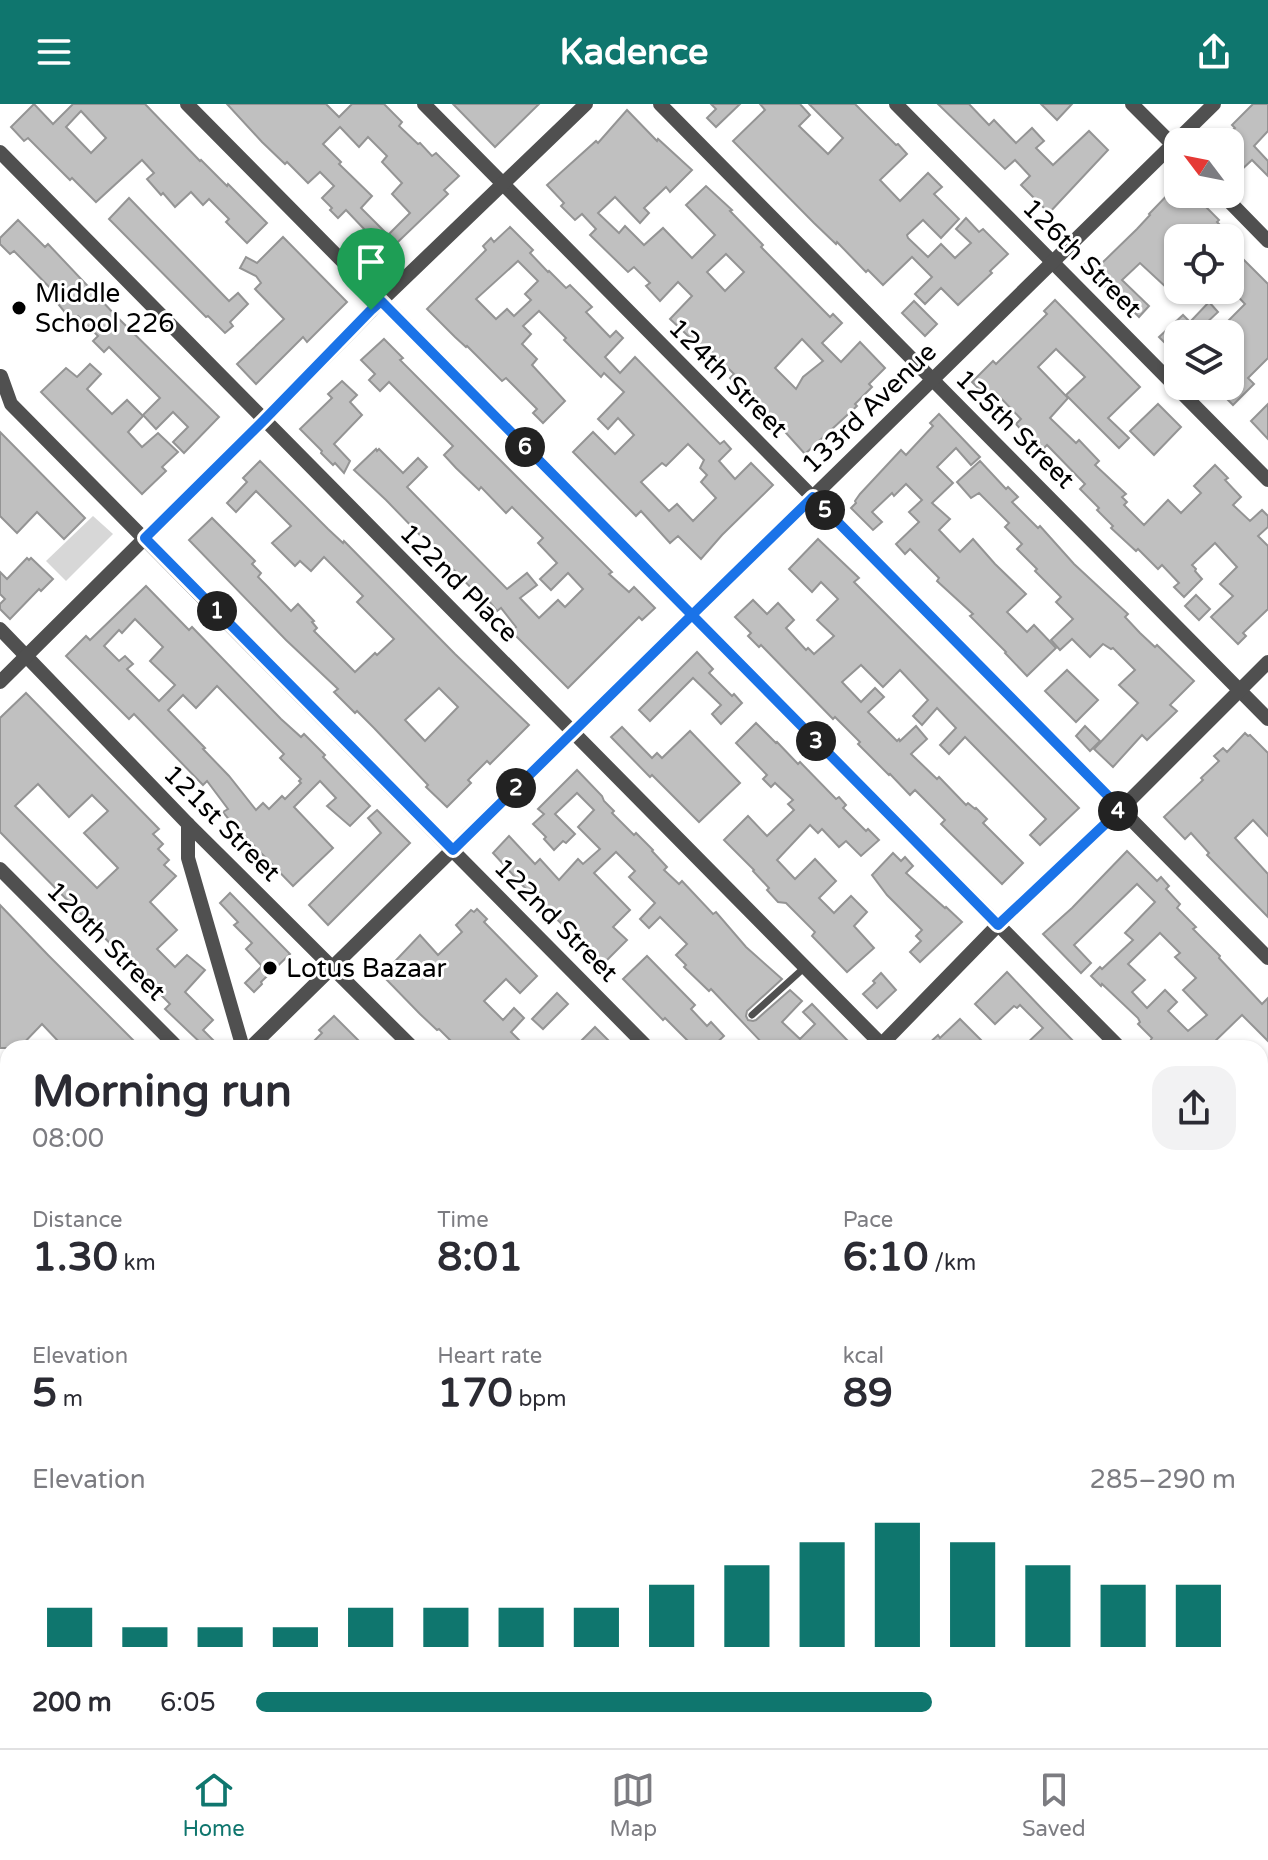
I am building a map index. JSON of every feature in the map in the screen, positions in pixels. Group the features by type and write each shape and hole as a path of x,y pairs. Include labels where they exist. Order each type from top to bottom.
{"street":[{"path":"187,104 1112,1040"},
{"name":"124th Street","path":"424,104 1268,958"},
{"path":"0,682 381,301 586,104"},
{"name":"125th Street","path":"660,104 1268,719"},
{"name":"126th Street","path":"896,104 1268,480"},
{"path":"1132,104 1164,136"},
{"name":"133rd Avenue","path":"1192,128 1214,104"},
{"name":"122nd Place","path":"0,152 875,1040"},
{"name":"133rd Avenue","path":"258,1040 1052,262 1164,157"},
{"path":"1236,208 1268,241"},
{"name":"122nd Street","path":"1,376 11,404 640,1040"},
{"name":"121st Street","path":"0,629 188,824 405,1040"},
{"path":"889,1040 998,925 1121,809 1268,662"},
{"path":"188,824 188,858 241,1040"},
{"name":"120th Street","path":"0,869 170,1040"}],"lane":[{"path":"752,1015 805,967"}],"shaded area":[{"path":"93,516 113,534 66,581 46,561"}],"building":[{"path":"34,104 53,124 73,104 145,104 267,223 247,243 209,199 203,205 191,192 175,207 147,179 154,173 142,160 96,202 28,138 24,141 11,127","holes":["81,111 106,138 91,153 66,127"]},
{"path":"227,104 326,104 339,117 352,104 384,104 402,122 399,126 432,156 436,153 459,176 444,190 448,194 379,260 359,238 366,231 346,210 338,218 322,198 334,186 320,172 308,183 262,142","holes":["340,127 359,147 368,137 387,156 382,162 402,183 392,194 410,213 388,235 361,208 372,196 323,144"]},
{"path":"453,104 539,104 495,147"},
{"path":"711,104 740,104 716,127 707,118 716,109"},
{"path":"760,104 800,104 810,115 799,126 828,154 843,138 809,104 855,104 907,154 880,180 900,201 928,173 942,187 934,194 959,219 941,238 923,220 907,235 908,238 928,257 941,244 955,258 971,243 956,229 966,218 979,232 983,229 1008,254 958,305 941,288 925,304 915,294 932,277 912,257 883,285 814,223 733,141 765,110"},
{"path":"938,104 969,104 989,125 994,120 1016,143 1032,128 1044,141 1036,148 1053,165 1089,131 1108,150 1049,213 1021,185 1030,176 1015,160 1005,169"},
{"path":"1041,104 1072,104 1057,120"},
{"path":"1253,104 1268,104 1268,131 1254,146 1268,161 1268,176 1252,160 1244,167 1244,128 1232,125"},
{"path":"627,110 657,141 692,170 670,192 666,187 644,208 649,213 640,223 615,197 598,213 619,233 625,226 644,245 663,228 692,258 715,235 686,205 706,186 830,317 833,314 842,323 822,343 841,362 860,342 885,368 869,384 872,387 855,404 857,406 805,454 743,385 740,389 730,378 734,374 706,346 702,349 670,319 692,296 678,282 660,301 646,286 650,283 634,267 628,272 590,235 596,229 582,214 575,220 547,185 596,141 598,143","holes":["726,254 744,272 725,291 707,272","802,339 823,361 803,377 796,389 775,368"]},
{"path":"129,198 229,301 238,293 248,304 230,322 233,326 225,333 109,219"},
{"path":"1164,198 1164,208 1207,208 1219,224 1164,224 1164,285 1140,263 1122,280 1149,306 1139,317 1084,265 1093,256 1101,264"},
{"path":"18,220 45,247 48,244 219,417 184,453 173,442 188,427 173,412 156,429 143,415 160,398 109,347 104,352 93,341 98,336 78,316 72,321 54,299 58,296 14,251 10,254 0,244 0,238"},
{"path":"510,227 533,250 530,253 548,272 566,288 570,285 592,307 586,312 610,337 616,331 623,338 605,357 620,373 635,357 720,444 724,441 731,449 719,461 735,479 751,463 773,485 701,559 678,536 670,543 641,511 636,516 573,452 593,432 615,454 634,435 618,418 608,429 598,419 624,392 604,373 601,377 539,311 523,326 531,334 522,344 537,359 532,365 565,401 543,423 533,413 537,409 506,378 502,381 427,309 486,250 483,246 491,238 494,242","holes":["518,261 538,281 525,294 531,300 514,316 507,309 496,319 476,299","688,444 704,460 700,468 707,475 701,482 716,498 693,521 677,504 669,511 641,482 662,463 666,466"]},
{"path":"283,237 347,302 307,342 303,337 256,384 237,364 284,319 255,289 261,283 256,276 240,268 246,257 257,263"},
{"path":"1244,260 1268,284 1268,358 1248,378 1254,384 1244,394 1244,320 1229,320 1245,304"},
{"path":"1055,300 1140,387 1108,418 1129,438 1119,448 1066,395 1085,377 1056,349 1038,367 1068,398 1050,418 1076,443 1079,440 1099,461 1095,465 1126,494 1122,497 1127,502 1124,505 1144,525 1168,500 1181,513 1201,493 1194,486 1215,465 1241,497 1233,505 1250,521 1262,510 1268,516 1268,527 1258,536 1268,546 1268,609 1243,633 1246,636 1238,644 1211,617 1233,596 1220,584 1237,567 1215,543 1192,565 1202,579 1184,597 1174,587 1179,583 1162,565 1158,569 1111,528 1113,526 1097,510 1099,508 1080,489 1085,484 1047,445 1040,452 1021,434 1023,432 1016,424 1021,419 996,393 990,400 972,382 993,361 996,364 1047,314 1044,311"},
{"path":"914,301 937,324 925,336 902,313"},
{"path":"1207,304 1218,312 1209,320 1192,320"},
{"path":"384,339 403,358 400,360 612,572 609,574 629,592 634,587 655,608 642,620 639,617 568,688 516,636 512,630 516,627 501,608 497,611 480,590 477,594 354,470 376,449 403,473 418,458 427,467 407,487 507,589 527,573 537,585 520,598 539,618 558,600 565,607 583,589 568,573 551,590 540,579 557,563 538,543 543,538 512,507 506,513 481,487 479,490 456,468 444,455 453,446 389,382 380,391 369,380 375,374 361,360"},
{"path":"90,364 101,374 87,389 112,414 127,400 143,416 128,432 142,447 158,433 178,452 162,467 166,471 142,494 41,392 66,368 77,377"},
{"path":"342,381 357,395 350,402 362,415 334,444 350,461 344,473 300,429 332,398 328,394"},
{"path":"1158,404 1181,427 1154,455 1130,431"},
{"path":"1268,404 1268,439 1251,421"},
{"path":"939,414 980,457 971,465 956,448 937,467 953,483 932,503 950,519 939,530 960,552 973,539 1026,594 1007,612 1027,632 1034,625 1056,648 1027,676 970,616 973,614 937,581 939,578 910,549 905,554 896,544 919,522 909,512 922,500 906,484 872,512 882,522 873,530 851,508 901,450 906,455 933,426 930,423"},
{"path":"0,432 85,518 64,539 37,512 17,533 0,516"},
{"path":"260,461 529,725 490,764 487,761 468,780 471,783 447,807 374,728 334,692 338,689 189,540 212,518 255,561 252,564 261,573 258,577 291,611 298,604 314,621 317,628 314,631 355,672 394,639 357,602 363,596 324,557 311,571 300,561 295,566 272,543 291,526 256,491 236,512 227,503 247,482 243,478","holes":["439,688 458,707 425,741 405,720"]},
{"path":"980,461 1006,489 1008,487 1018,497 1012,502 1128,614 1125,617 1140,633 1194,681 1170,705 1177,711 1147,740 1142,735 1113,767 1094,749 1138,703 1119,685 1135,670 1113,648 1103,644 1090,657 1072,639 1060,650 1051,640 1073,619 1056,602 1061,597 1017,549 1022,544 1005,527 1009,523 979,493 971,498 957,482"},
{"path":"818,539 859,578 854,582 1079,808 1040,845 1030,835 1046,819 965,737 949,754 940,745 956,728 937,708 922,725 913,716 928,700 900,670 883,687 861,665 842,682 861,702 875,688 884,697 868,712 897,741 916,726 927,739 911,754 966,805 968,803 976,808 987,819 983,823 1023,863 1002,884 941,824 945,820 915,790 910,795 889,775 835,717 833,719 761,645 759,647 748,636 751,633 735,617 753,600 767,614 778,603 794,620 786,628 806,650 808,648 814,654 834,636 817,620 838,599 821,582 812,592 789,569"},
{"path":"27,558 31,558 53,579 10,619 0,609 5,599 0,594 0,572 7,579"},
{"path":"146,586 189,630 192,627 281,719 301,737 304,734 370,806 350,826 327,806 336,798 320,781 294,807 333,848 293,886 231,822 223,812 228,809 207,781 203,785 134,714 129,719 66,656 86,636 90,640","holes":["135,619 163,647 150,661 175,685 159,701 127,669 133,664 125,656 119,661 104,646","217,686 284,754 280,758 301,779 301,783 285,799 282,796 269,809 263,803 256,810 205,748 168,710 183,695 196,708"]},
{"path":"1196,595 1210,609 1199,620 1185,606"},
{"path":"697,652 713,669 709,673 742,703 721,724 712,714 721,705 693,678 650,721 639,710"},
{"path":"1067,670 1098,700 1076,722 1045,691"},
{"path":"26,693 159,829 153,834 163,844 158,849 169,860 164,865 176,876 150,902 177,930 157,949 175,967 187,955 205,970 185,992 213,1020 203,1030 213,1040 198,1040 165,1009 170,1004 0,832 0,718","holes":["38,784 69,817 92,795 108,811 84,833 118,868 97,888 15,806"]},
{"path":"756,723 836,799 839,797 846,805 843,808 879,840 861,856 846,841 839,847 822,829 818,833 810,825 777,860 795,879 815,859 836,881 819,898 834,913 851,896 867,912 854,926 874,948 847,972 812,936 815,932 786,903 778,902 754,870 724,840 748,816 767,836 794,810 788,804 793,800 775,783 771,787 763,779 767,775 736,743"},
{"path":"1085,726 1100,741 1090,751 1076,736"},
{"path":"622,727 652,758 657,753 662,758 690,731 740,783 699,822 611,737"},
{"path":"1245,733 1268,753 1268,836 1253,820 1235,838 1268,874 1268,917 1207,855 1209,853 1191,833 1185,839 1164,817 1219,761 1214,756 1223,748 1227,752"},
{"path":"577,770 602,796 614,811 612,813 653,850 667,867 664,870 679,884 682,881 713,914 716,912 746,947 782,979 747,1011 748,1020 756,1020 790,990 802,1001 782,1022 800,1039 815,1024 803,1012 812,1004 847,1040 759,1040 711,989 709,991 684,967 686,965 676,955 687,944 660,917 649,928 640,919 655,903 629,877 635,871 616,852 594,873 630,910 613,927 627,940 601,966 493,853 509,836 535,864 540,859 559,880 578,859 583,864 600,849 578,827 594,810 577,793 555,814 575,834 554,850 533,824 544,814 538,809"},
{"path":"377,810 410,843 328,925 309,905 381,833 368,818"},
{"path":"1127,851 1157,881 1161,877 1169,886 1166,889 1180,904 1177,908 1196,927 1193,929 1262,1004 1268,998 1268,1040 1242,1015 1216,1040 1151,1040 1138,1024 1138,1018 1091,976 1133,940 1125,933 1155,902 1137,884 1074,945 1091,963 1081,973 1043,934","holes":["1160,933 1180,953 1175,957 1196,978 1183,990 1207,1015 1188,1031 1168,1011 1177,1002 1165,990 1147,1008 1132,992 1145,980 1128,964"]},
{"path":"893,853 901,861 905,857 913,866 906,873 962,922 920,962 910,952 921,941 916,936 922,930 872,875"},
{"path":"230,893 290,954 254,992 245,983 262,966 246,949 252,943 234,925 238,922 220,903"},
{"path":"0,905 133,1040 57,1040 42,1024 27,1040 0,1040"},
{"path":"477,909 487,919 484,922 537,976 520,993 506,979 484,1001 503,1020 514,1008 524,1018 511,1032 519,1040 450,1040 382,975 420,935 438,955 462,932 456,925 471,910 474,912"},
{"path":"647,956 695,1005 691,1009 707,1026 711,1022 724,1036 720,1040 687,1040 623,979"},
{"path":"1007,972 1072,1040 1030,1040 1043,1028 1020,1005 1017,1008 1014,1006 995,1024 975,1004"},
{"path":"881,973 896,990 877,1008 863,994"},
{"path":"557,993 568,1004 543,1029 532,1019"},
{"path":"334,1016 358,1040 315,1040 322,1033 319,1030"},
{"path":"960,1019 981,1040 933,1040 938,1035 940,1038"},
{"path":"595,1027 608,1040 582,1040"}],"place":[{"name":"Middle School 226","path":"19,308"},
{"name":"Lotus Bazaar","path":"270,968"}],"route":[{"path":"371,310 145,538 453,850 692,615 998,925 1121,809 813,497 692,615 381,301 371,310"}]}
